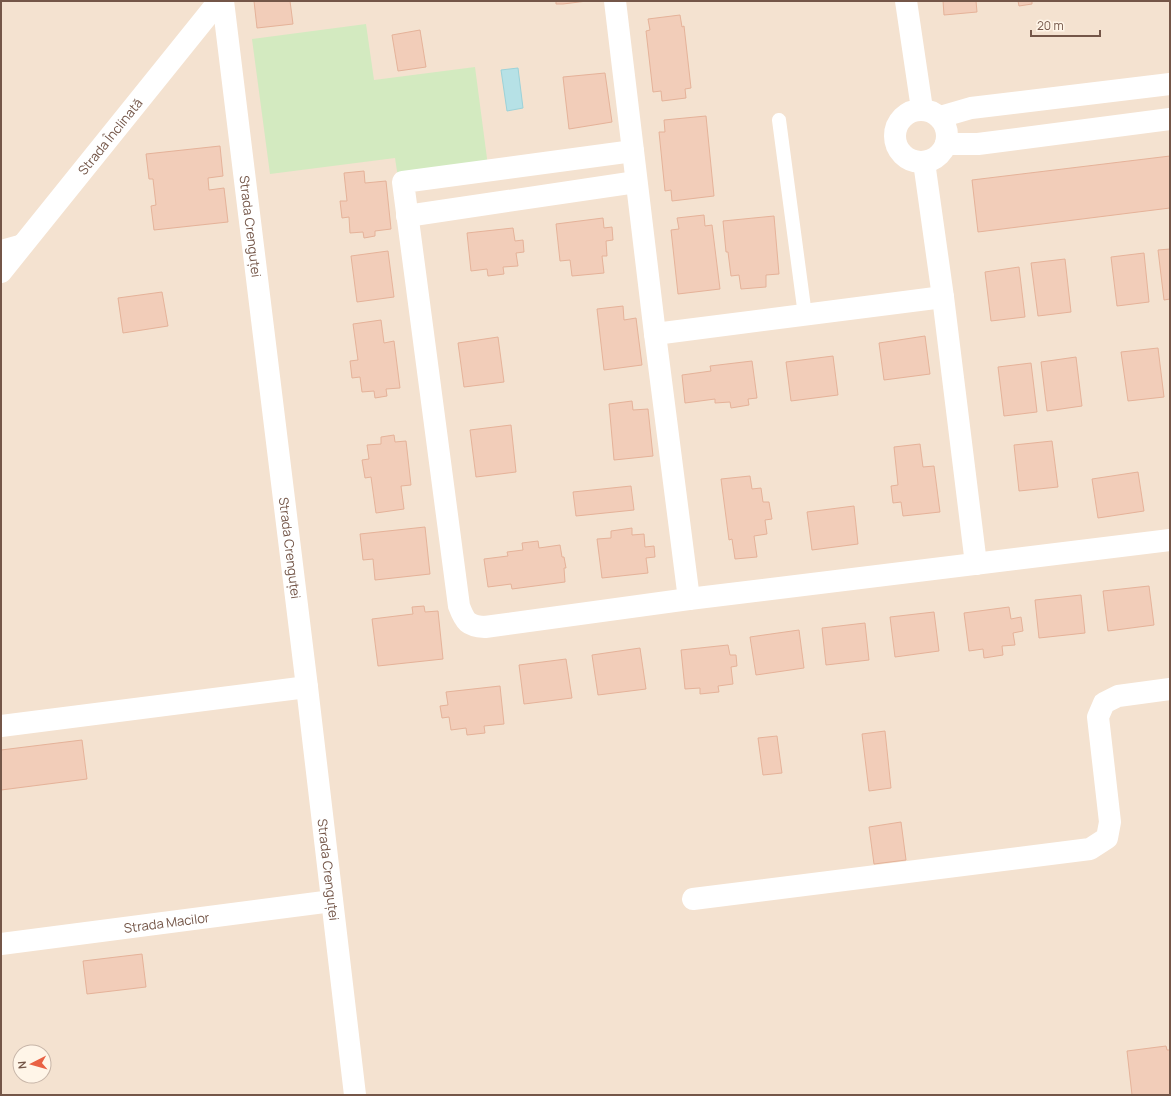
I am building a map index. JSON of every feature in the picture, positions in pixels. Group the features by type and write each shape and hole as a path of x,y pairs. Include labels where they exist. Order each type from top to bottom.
{"street":[{"name":"Strada Înclinată","path":"1,272 219,1"},
{"name":"Strada Crenguței","path":"223,1 307,687 355,1095"},
{"path":"615,1 636,182 689,599"},
{"path":"906,1 931,113 945,124 948,137 940,154 933,160 924,162 912,161 904,156 896,146 894,137 895,127 900,119 915,109 931,113 1170,84"},
{"path":"1076,96 1081,131"},
{"path":"946,144 978,144 1170,119"},
{"path":"633,151 403,182 459,606 466,621 474,626 485,627 689,599 1170,540"},
{"path":"924,162 943,297 976,564"},
{"path":"407,216 636,182"},
{"path":"655,334 943,297"},
{"path":"1,726 307,687"},
{"path":"693,900 1090,849 1107,838 1110,822 1098,717 1104,703 1118,696 1170,689"},
{"name":"Strada Macilor","path":"1,944 332,901"}],"lane":[{"path":"779,120 805,314"},
{"path":"1,247 26,240"}],"shaded area":[{"path":"1,1 1170,1 1170,1095 1,1095"}],"green space":[{"path":"366,24 374,80 475,67 488,166 398,178 395,158 270,174 252,39"}],"water":[{"path":"518,68 523,108 507,111 501,70"}],"building":[{"path":"254,1 290,1 293,24 257,28"},
{"path":"556,1 587,1 556,4"},
{"path":"943,1 976,1 977,12 944,15"},
{"path":"1018,1 1032,1 1032,4 1019,6"},
{"path":"680,15 682,27 684,26 691,88 685,89 686,98 662,101 661,91 653,92 646,31 650,30 648,19"},
{"path":"420,30 426,67 398,71 392,35"},
{"path":"605,73 612,122 569,129 563,77"},
{"path":"706,116 714,196 672,201 671,190 665,191 659,132 665,132 664,120"},
{"path":"220,146 223,176 208,178 209,190 224,188 228,222 154,230 151,206 156,205 153,179 149,179 146,154"},
{"path":"1170,156 1170,208 978,232 972,180"},
{"path":"364,171 365,183 386,181 391,229 375,231 375,236 364,238 363,232 350,233 349,217 342,218 340,201 347,201 344,173"},
{"path":"704,215 705,226 712,225 720,289 678,294 671,230 679,229 677,218"},
{"path":"774,216 779,274 766,275 766,287 741,289 739,275 731,276 728,252 726,252 723,221"},
{"path":"603,218 604,228 612,227 613,240 606,241 607,256 602,256 604,273 572,276 570,260 560,261 556,224"},
{"path":"513,228 515,241 523,240 524,252 516,253 518,266 503,267 504,274 488,276 487,269 471,271 467,233"},
{"path":"1170,249 1170,299 1164,300 1158,250"},
{"path":"388,251 394,297 357,302 351,256"},
{"path":"1144,253 1149,302 1117,306 1111,257"},
{"path":"1065,259 1071,312 1038,316 1031,263"},
{"path":"1019,267 1025,317 991,321 985,272"},
{"path":"162,292 168,326 123,333 118,298"},
{"path":"623,306 624,320 636,318 642,365 604,370 597,309"},
{"path":"381,320 384,343 394,341 400,388 386,389 387,396 375,398 374,391 362,392 360,377 352,378 350,361 358,360 353,324"},
{"path":"925,336 930,374 884,380 879,343"},
{"path":"498,337 504,382 464,387 458,343"},
{"path":"1158,348 1164,397 1128,401 1121,352"},
{"path":"833,356 838,395 791,401 786,362"},
{"path":"1076,357 1082,406 1047,411 1041,362"},
{"path":"752,361 757,398 748,399 749,405 731,408 730,402 715,403 715,399 685,403 682,375 711,371 710,366"},
{"path":"1031,363 1037,412 1004,416 998,367"},
{"path":"632,401 633,410 648,409 653,456 614,460 609,404"},
{"path":"511,425 516,472 476,477 470,430"},
{"path":"394,435 395,442 406,441 411,485 401,486 404,509 376,513 371,477 365,478 362,460 369,459 367,445 381,444 381,437"},
{"path":"1052,441 1058,487 1019,491 1014,445"},
{"path":"920,444 923,467 934,466 940,512 903,516 901,502 893,503 891,486 898,485 894,447"},
{"path":"1138,472 1144,511 1098,518 1092,479"},
{"path":"750,476 752,489 761,488 763,502 769,502 772,519 765,520 767,534 754,536 757,557 735,559 732,539 729,540 721,479"},
{"path":"631,486 634,510 576,516 573,492"},
{"path":"854,506 858,544 812,550 807,512"},
{"path":"425,527 430,574 375,580 373,559 363,560 360,534"},
{"path":"632,528 632,535 644,534 645,547 654,546 655,557 646,558 648,573 602,578 597,539 611,538 611,531"},
{"path":"538,541 539,548 560,545 566,568 564,568 565,582 512,589 511,584 488,587 484,559 508,556 507,552 523,550 522,543"},
{"path":"1149,586 1154,625 1108,631 1103,591"},
{"path":"1081,595 1085,633 1039,638 1035,600"},
{"path":"424,606 425,612 438,611 443,659 378,666 372,619 413,614 412,607"},
{"path":"1009,607 1011,619 1021,617 1023,631 1013,633 1015,645 1002,646 1003,655 984,658 983,649 969,651 964,613"},
{"path":"934,612 939,651 895,657 890,617"},
{"path":"865,623 869,660 826,665 822,628"},
{"path":"799,630 804,668 756,675 750,637"},
{"path":"728,645 730,655 736,655 737,666 731,667 733,684 718,686 719,692 700,694 700,688 685,689 681,650"},
{"path":"640,648 646,689 598,695 592,655"},
{"path":"566,659 572,698 524,704 519,665"},
{"path":"500,686 504,724 484,726 485,733 467,735 466,728 451,730 449,717 442,718 440,706 448,705 446,692"},
{"path":"885,731 891,788 869,791 862,734"},
{"path":"777,736 782,773 763,775 758,738"},
{"path":"82,740 87,779 1,790 1,750"},
{"path":"901,822 906,860 874,864 869,827"},
{"path":"142,954 146,987 87,994 83,961"},
{"path":"1166,1046 1167,1050 1170,1050 1170,1095 1132,1095 1127,1051"}]}
